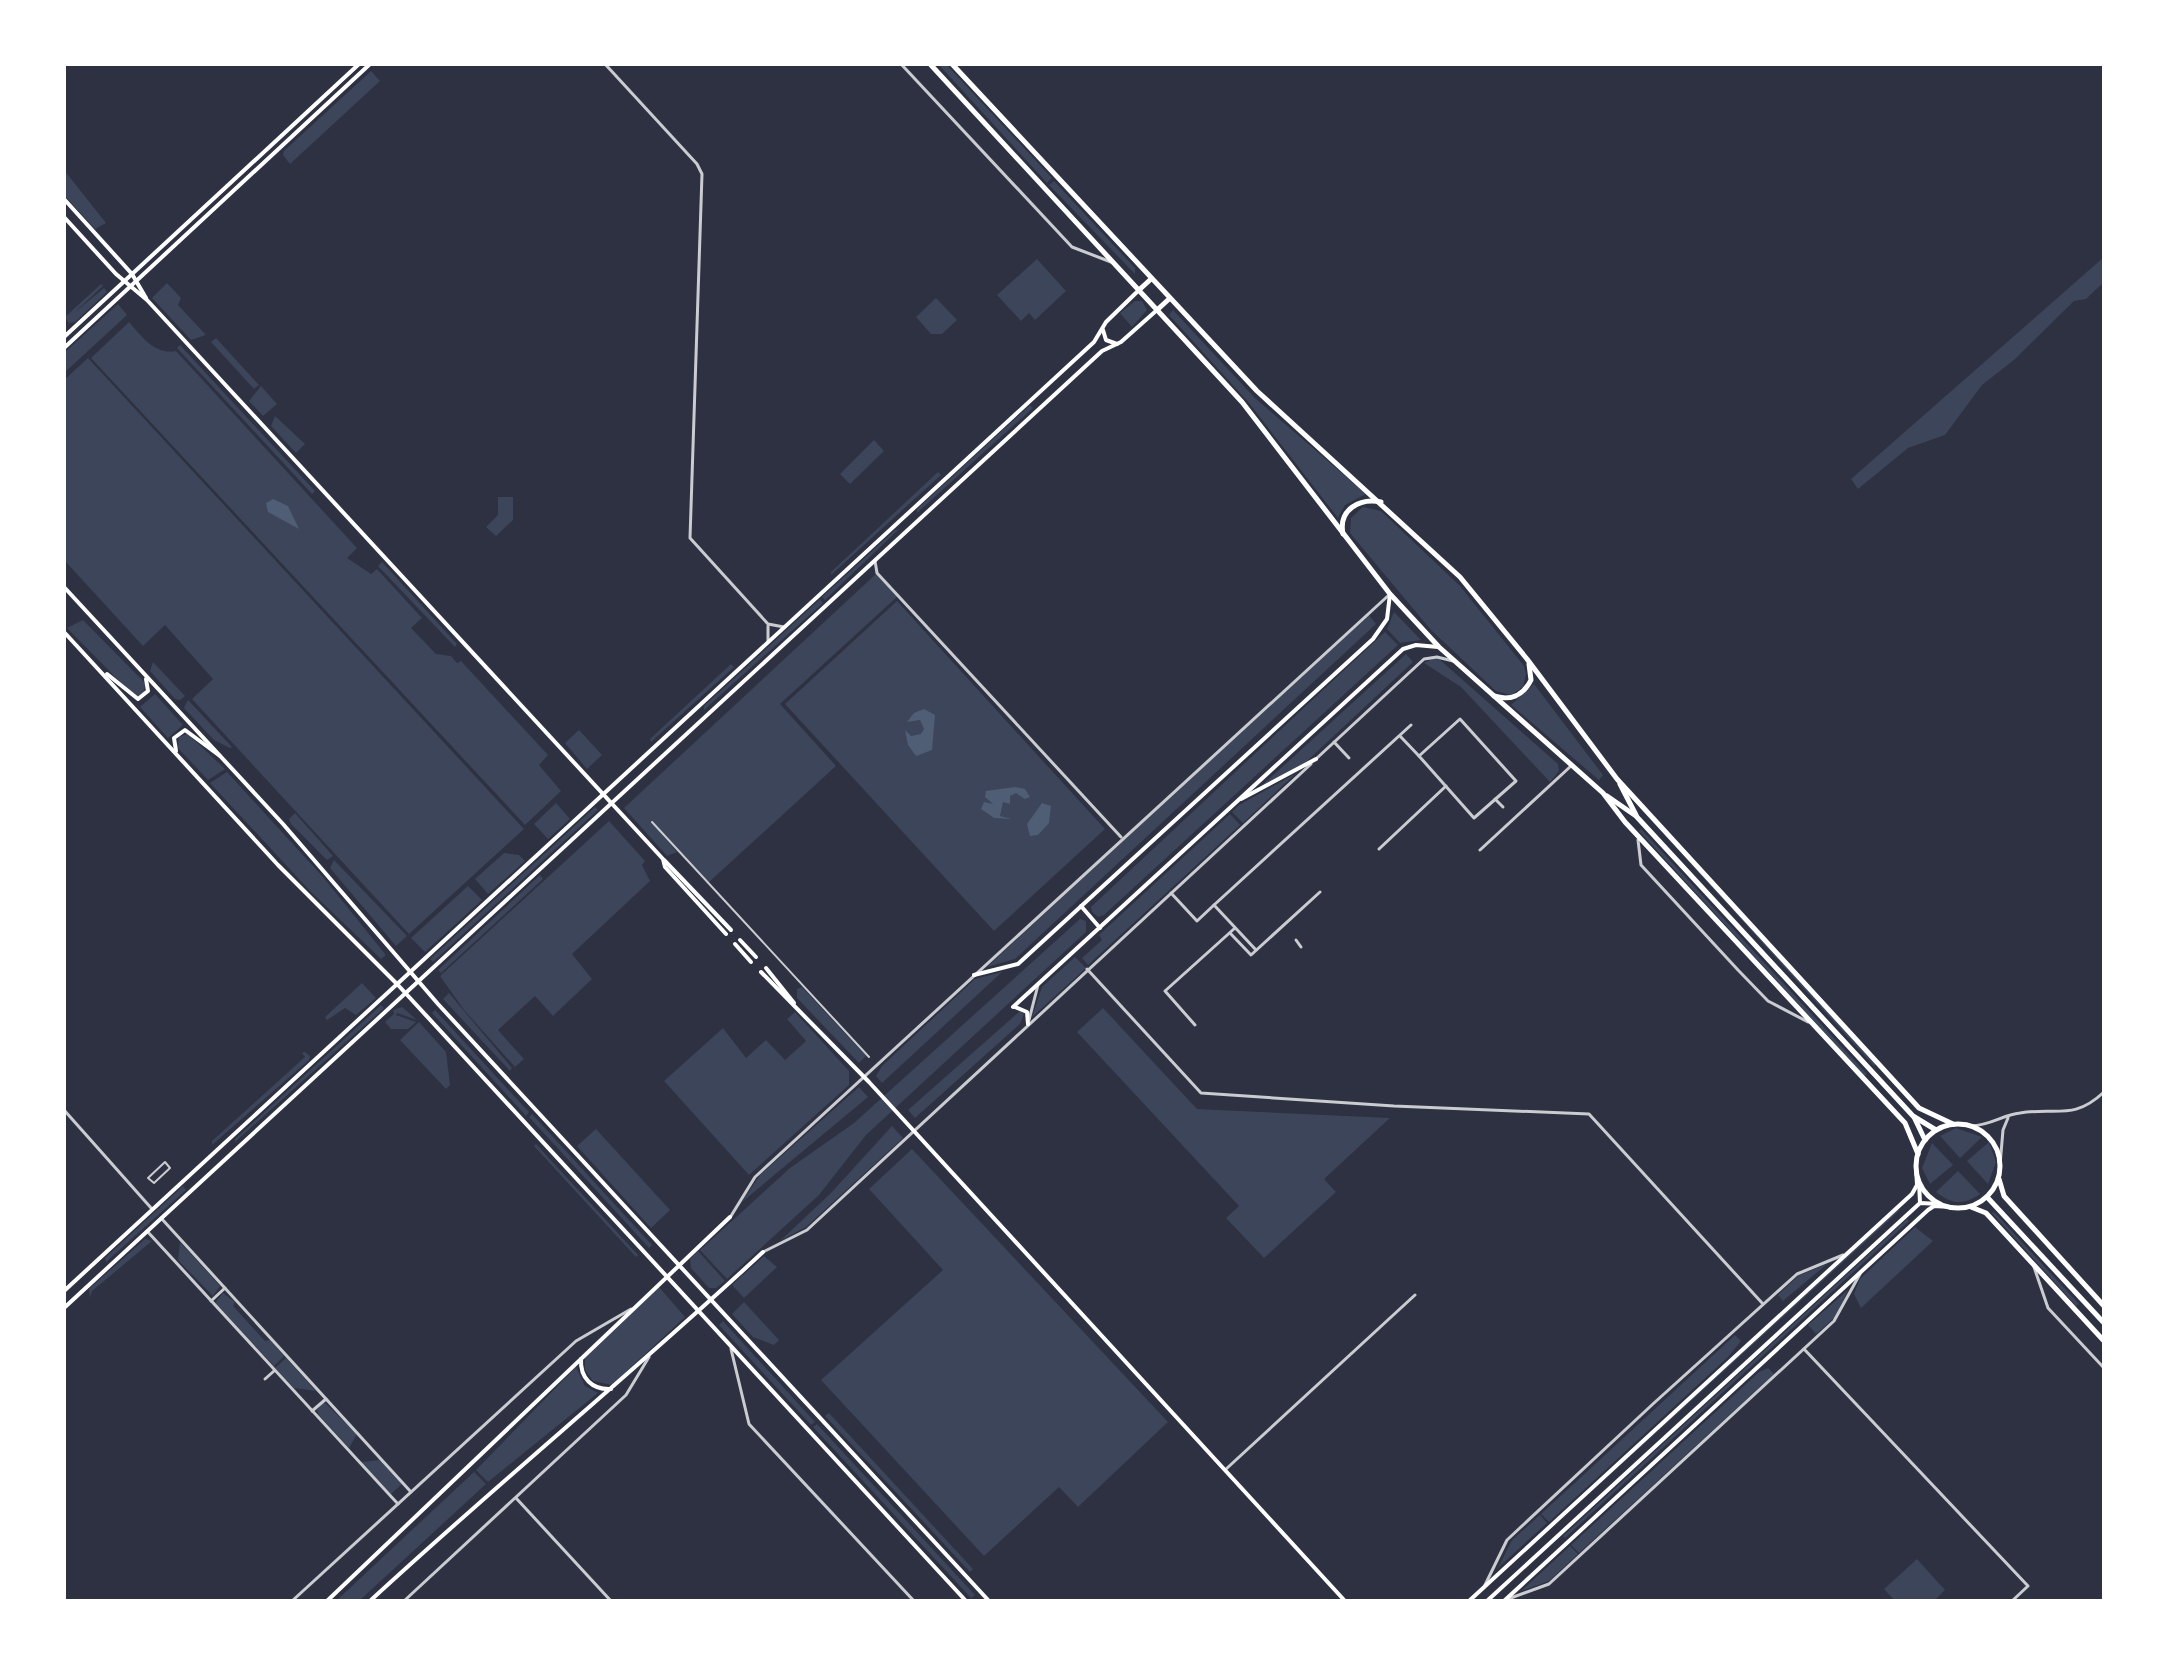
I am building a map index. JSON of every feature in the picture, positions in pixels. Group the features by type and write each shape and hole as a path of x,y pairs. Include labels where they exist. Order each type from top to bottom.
{"main road":[{"path":"64,337 359,64"},
{"path":"64,348 370,64"},
{"path":"930,64 1249,410 1344,537 1390,594 1439,647 1571,766 1636,816 1913,1116 1936,1130"},
{"path":"952,64 1257,391 1460,577 1527,659 1618,781 1919,1108 1953,1124 1971,1126 1989,1137 2000,1165 1999,1178 2004,1196 2104,1306"},
{"path":"64,199 138,280 147,300"},
{"path":"64,217 124,282 147,300 731,930"},
{"path":"72,226 82,218"},
{"path":"64,1291 1094,342 1103,327 1151,279"},
{"path":"64,1308 1102,351 1117,344 1169,299"},
{"path":"1103,327 1106,340 1117,344"},
{"path":"1094,342 1102,343 1102,351"},
{"path":"1344,537 1343,520 1351,508 1364,500 1382,503"},
{"path":"914,509 915,516 921,518"},
{"path":"894,527 902,528 902,536"},
{"path":"64,587 222,757 418,982 989,1601"},
{"path":"974,975 1018,964 1373,639 1387,619 1390,594"},
{"path":"64,596 73,598"},
{"path":"64,632 278,865 406,993 966,1601"},
{"path":"1028,1024 1025,1009 1013,1007 1236,802 1403,649 1416,645 1439,647"},
{"path":"1491,695 1510,698 1523,692 1531,680 1527,659"},
{"path":"102,671 138,699 148,691 145,675"},
{"path":"697,709 705,717"},
{"path":"177,755 174,738 185,730 209,751 222,757"},
{"path":"1236,802 1316,759"},
{"path":"1605,795 1620,794 1618,781"},
{"path":"1618,781 1636,816"},
{"path":"1605,795 1638,836 1905,1123 1918,1154"},
{"path":"663,859 665,867 726,934"},
{"path":"1081,906 1100,928"},
{"path":"740,940 756,957"},
{"path":"735,944 751,962"},
{"path":"766,968 794,1003"},
{"path":"761,972 869,1082 1345,1601"},
{"path":"1913,1116 1925,1140"},
{"path":"1469,1601 1912,1194 1917,1185 1918,1154 1925,1140 1936,1130 1953,1124"},
{"path":"228,1141 236,1149"},
{"path":"1916,1167 1920,1203"},
{"path":"1970,1207 1987,1197 1999,1178"},
{"path":"1919,1182 1928,1195 1940,1204"},
{"path":"1987,1197 2104,1323"},
{"path":"1487,1601 1920,1203 1951,1207"},
{"path":"1504,1600 1934,1206 1970,1207 1986,1213 2104,1341"},
{"path":"327,1601 453,1485 581,1357 730,1217"},
{"path":"370,1601 492,1488 611,1389 763,1252"},
{"path":"100,1259 108,1267"},
{"path":"581,1357 581,1371 588,1382 599,1389 611,1389"}],"street":[{"path":"605,64 697,164 702,174 690,538 763,619 772,627 786,627"},
{"path":"901,64 1072,247 1114,263"},
{"path":"875,561 877,573"},
{"path":"865,570 877,573 1122,838"},
{"path":"730,1217 755,1177 1390,594"},
{"path":"763,619 770,633 768,644"},
{"path":"763,1252 807,1230 912,1129 1419,663 1437,657 1454,661"},
{"path":"1399,736 1474,818 1516,781 1460,719 1419,756"},
{"path":"1171,893 1197,921 1411,725"},
{"path":"1334,742 1349,758"},
{"path":"1356,765 1362,770"},
{"path":"1480,850 1571,766"},
{"path":"1379,849 1446,786"},
{"path":"1495,799 1503,807"},
{"path":"1509,813 1514,819"},
{"path":"652,822 869,1057"},
{"path":"1638,836 1641,865 1768,1001 1811,1024"},
{"path":"1230,933 1251,955 1320,892"},
{"path":"1214,905 1256,950"},
{"path":"1282,926 1289,934"},
{"path":"1195,1025 1165,991 1235,928"},
{"path":"1296,940 1301,947"},
{"path":"1087,969 1201,1093 1394,1106 1589,1114 1763,1304"},
{"path":"1028,1024 1039,984"},
{"path":"1971,1126 1994,1124 2011,1115 2077,1111 2104,1092"},
{"path":"64,1110 153,1210"},
{"path":"2000,1165 2003,1130 2011,1115"},
{"path":"165,1162 170,1168 154,1183 148,1178 165,1162"},
{"path":"161,1218 411,1492"},
{"path":"147,1231 398,1504"},
{"path":"1484,1587 1507,1540 1763,1304 1797,1274 1846,1254"},
{"path":"2033,1264 2048,1308 2104,1368"},
{"path":"1504,1600 1549,1584 1834,1321 1860,1274"},
{"path":"211,1301 225,1288"},
{"path":"1225,1470 1415,1295"},
{"path":"292,1601 576,1341 631,1309"},
{"path":"730,1345 749,1424 914,1601"},
{"path":"1804,1349 2028,1586 2012,1601"},
{"path":"404,1601 626,1395 652,1353"},
{"path":"265,1379 275,1370"},
{"path":"312,1411 326,1399"},
{"path":"516,1497 611,1601"}],"shaded area":[{"path":"938,64 946,64 1052,178 1047,183"},
{"path":"371,71 380,81 290,164 283,155 284,151"},
{"path":"64,170 106,223 95,229 64,195"},
{"path":"1054,181 1135,268 1135,274 1049,185"},
{"path":"2104,257 2104,282 2086,299 2074,301 2014,360 1982,385 1945,435 1908,448 1858,489 1851,479"},
{"path":"1037,259 1066,291 1035,320 1029,313 1021,321 997,295"},
{"path":"167,283 181,298 178,305 206,335 191,340 152,298"},
{"path":"101,284 103,286 74,313 104,288 107,292 75,322 69,323 65,317"},
{"path":"936,298 957,320 942,334 931,334 916,317"},
{"path":"1135,301 1142,301 1147,310 1132,327 1120,313"},
{"path":"118,304 127,315 64,373 64,353"},
{"path":"1173,310 1255,398 1366,494 1345,505 1338,518 1249,403 1169,315"},
{"path":"129,322 155,348 176,351 357,548 347,558 371,574 377,569 422,618 411,628 436,654 451,656 457,663 461,661 548,755 539,765 561,791 525,825 91,358"},
{"path":"216,338 259,385 254,389 211,342"},
{"path":"180,345 315,491 312,494 177,348"},
{"path":"88,358 524,829 409,934 192,699 213,679 165,625 143,646 64,560 64,380"},
{"path":"261,386 277,404 263,416 249,401"},
{"path":"1030,405 1033,408 917,513 917,509"},
{"path":"275,416 305,444 296,453 271,426"},
{"path":"874,440 884,451 850,484 840,474"},
{"path":"938,472 941,475 831,575 831,572"},
{"path":"498,497 513,497 513,520 496,536 486,527 498,515"},
{"path":"273,499 288,506 299,529 268,512 266,503"},
{"path":"1363,507 1381,511 1460,586 1524,666 1523,687 1511,695 1496,691 1431,630 1350,533 1351,518"},
{"path":"899,529 825,600 822,597 895,530"},
{"path":"382,562 457,644 455,647 378,566"},
{"path":"877,573 898,596 780,704 836,766 708,883 663,836 677,852 667,856 624,808"},
{"path":"820,599 823,603 704,710 704,706"},
{"path":"897,601 1105,829 994,931 785,704"},
{"path":"1394,612 1421,640 1400,643 1387,629"},
{"path":"1368,614 1376,624 1015,959 987,967"},
{"path":"83,620 145,683 144,694 138,697 131,693 67,628"},
{"path":"1385,632 1398,645 1104,915 1098,917 1092,912 1091,907"},
{"path":"1406,654 1413,662 1307,761 1258,789"},
{"path":"1439,659 1558,764 1559,771 1550,782 1461,687 1424,663"},
{"path":"153,662 185,696 175,699 150,671"},
{"path":"731,664 734,667 651,742 650,739"},
{"path":"1534,684 1603,775 1599,780 1511,705"},
{"path":"155,694 183,725 168,738 140,707"},
{"path":"188,700 232,747 214,740 184,708"},
{"path":"924,709 935,715 932,750 916,756 908,745 905,730 911,736 921,734 924,729 920,720 907,722 914,713"},
{"path":"579,730 602,755 587,769 565,743"},
{"path":"187,734 225,769 208,780 177,747 179,737"},
{"path":"227,772 323,877 386,955 381,959 310,891 210,783"},
{"path":"1295,774 1243,823 1232,812 1239,805"},
{"path":"1015,787 1025,789 1030,797 1025,799 1016,793 1010,796 1010,804 1003,802 1000,816 1012,819 994,818 981,809 984,802 993,804 985,797 986,791"},
{"path":"556,803 570,819 548,839 534,824"},
{"path":"1042,803 1051,806 1049,823 1038,835 1030,836 1027,824"},
{"path":"595,807 598,810 433,962 430,959"},
{"path":"295,813 333,856 327,860 291,824 289,819"},
{"path":"1230,814 1240,825 1088,965 1082,958 1102,940 1099,935"},
{"path":"1650,819 1876,1064 1874,1066"},
{"path":"609,821 645,861 642,865 650,881 572,954 592,979 553,1016 535,996 498,1030 524,1059 515,1067 464,1010 440,976"},
{"path":"1641,829 1867,1074 1864,1076 1639,831"},
{"path":"504,853 519,855 525,861 488,894 475,879"},
{"path":"334,860 407,936 396,946 330,868"},
{"path":"540,875 543,879 441,973 438,970"},
{"path":"468,886 482,900 425,952 411,938"},
{"path":"1080,919 1086,921 1086,932 866,1135 819,1195 727,1279 700,1250 790,1168 854,1123"},
{"path":"1075,957 1086,968 1032,1017 1042,987"},
{"path":"1002,972 882,1083 876,1076 882,1066 975,979"},
{"path":"362,983 376,998 356,1015 345,1008 327,1020 325,1017"},
{"path":"802,987 866,1056 859,1063 797,998 797,989"},
{"path":"449,993 512,1068 510,1071 443,999"},
{"path":"381,1005 384,1008 235,1142 235,1139"},
{"path":"402,1007 417,1020 396,1015 416,1022 408,1029 391,1029 385,1022 394,1014 393,1010"},
{"path":"1103,1008 1197,1109 1390,1118 1324,1179 1336,1192 1264,1258 1226,1218 1239,1206 1077,1032"},
{"path":"435,1010 529,1112 526,1116 432,1013"},
{"path":"1020,1011 1024,1014 1020,1024 915,1118 908,1110"},
{"path":"795,1012 849,1071 849,1085 749,1175 664,1081 723,1028 746,1058 766,1040 785,1060 806,1041 787,1019"},
{"path":"419,1022 446,1052 450,1085 446,1089 400,1040"},
{"path":"302,1053 310,1056 309,1060 212,1145 212,1141 305,1057"},
{"path":"859,1087 868,1097 742,1202 760,1175"},
{"path":"532,1114 652,1245 649,1248 529,1117"},
{"path":"892,1126 903,1138 806,1227 780,1241 830,1194"},
{"path":"1956,1128 1982,1137 1960,1158 1940,1136"},
{"path":"596,1129 670,1210 651,1228 577,1146"},
{"path":"1989,1142 1996,1162 1988,1184 1967,1161"},
{"path":"1932,1143 1953,1165 1930,1184 1922,1168"},
{"path":"536,1144 638,1255 636,1257 534,1146"},
{"path":"912,1149 1168,1422 1078,1507 1059,1487 984,1556 821,1380 943,1270 869,1189"},
{"path":"1958,1171 1980,1194 1957,1202 1936,1192"},
{"path":"183,1186 186,1190 106,1262 105,1258"},
{"path":"1898,1209 1899,1211 1554,1526"},
{"path":"1991,1212 1995,1213 2079,1304 2076,1306"},
{"path":"1907,1219 1909,1221 1565,1538 1563,1536"},
{"path":"1915,1227 1933,1241 1861,1308 1854,1294 1860,1279"},
{"path":"145,1239 152,1241 92,1291 90,1298 89,1289"},
{"path":"180,1242 220,1286 213,1296 178,1260"},
{"path":"698,1251 725,1281 716,1288 709,1288 691,1268 690,1259"},
{"path":"764,1256 777,1267 744,1298 732,1285"},
{"path":"1827,1264 1783,1301 1778,1295 1798,1276"},
{"path":"659,1287 685,1317 612,1385 593,1381 585,1370 585,1357"},
{"path":"1848,1290 1835,1317 1816,1334 1808,1325"},
{"path":"223,1293 235,1302 233,1306 265,1341 270,1340 284,1356 274,1366 215,1303"},
{"path":"744,1302 779,1340 774,1345 753,1337 732,1314"},
{"path":"723,1321 815,1422 811,1425 719,1325"},
{"path":"1735,1335 1741,1341 1728,1357 1549,1522 1541,1514"},
{"path":"286,1358 316,1391 294,1388 275,1368"},
{"path":"576,1367 585,1386 598,1393 488,1482 476,1470"},
{"path":"1768,1368 1774,1374 1579,1553 1571,1545 1759,1372"},
{"path":"324,1402 357,1434 349,1448 319,1415 317,1410"},
{"path":"829,1413 973,1569 970,1572 825,1416"},
{"path":"817,1424 975,1595 971,1598 813,1427"},
{"path":"380,1460 402,1484 391,1494 361,1462"},
{"path":"474,1472 486,1484 359,1601 336,1601"},
{"path":"1540,1515 1547,1523 1498,1568 1512,1540"},
{"path":"1570,1546 1578,1554 1549,1581 1521,1591"},
{"path":"1917,1559 1945,1590 1934,1601 1895,1601 1884,1589"}]}
